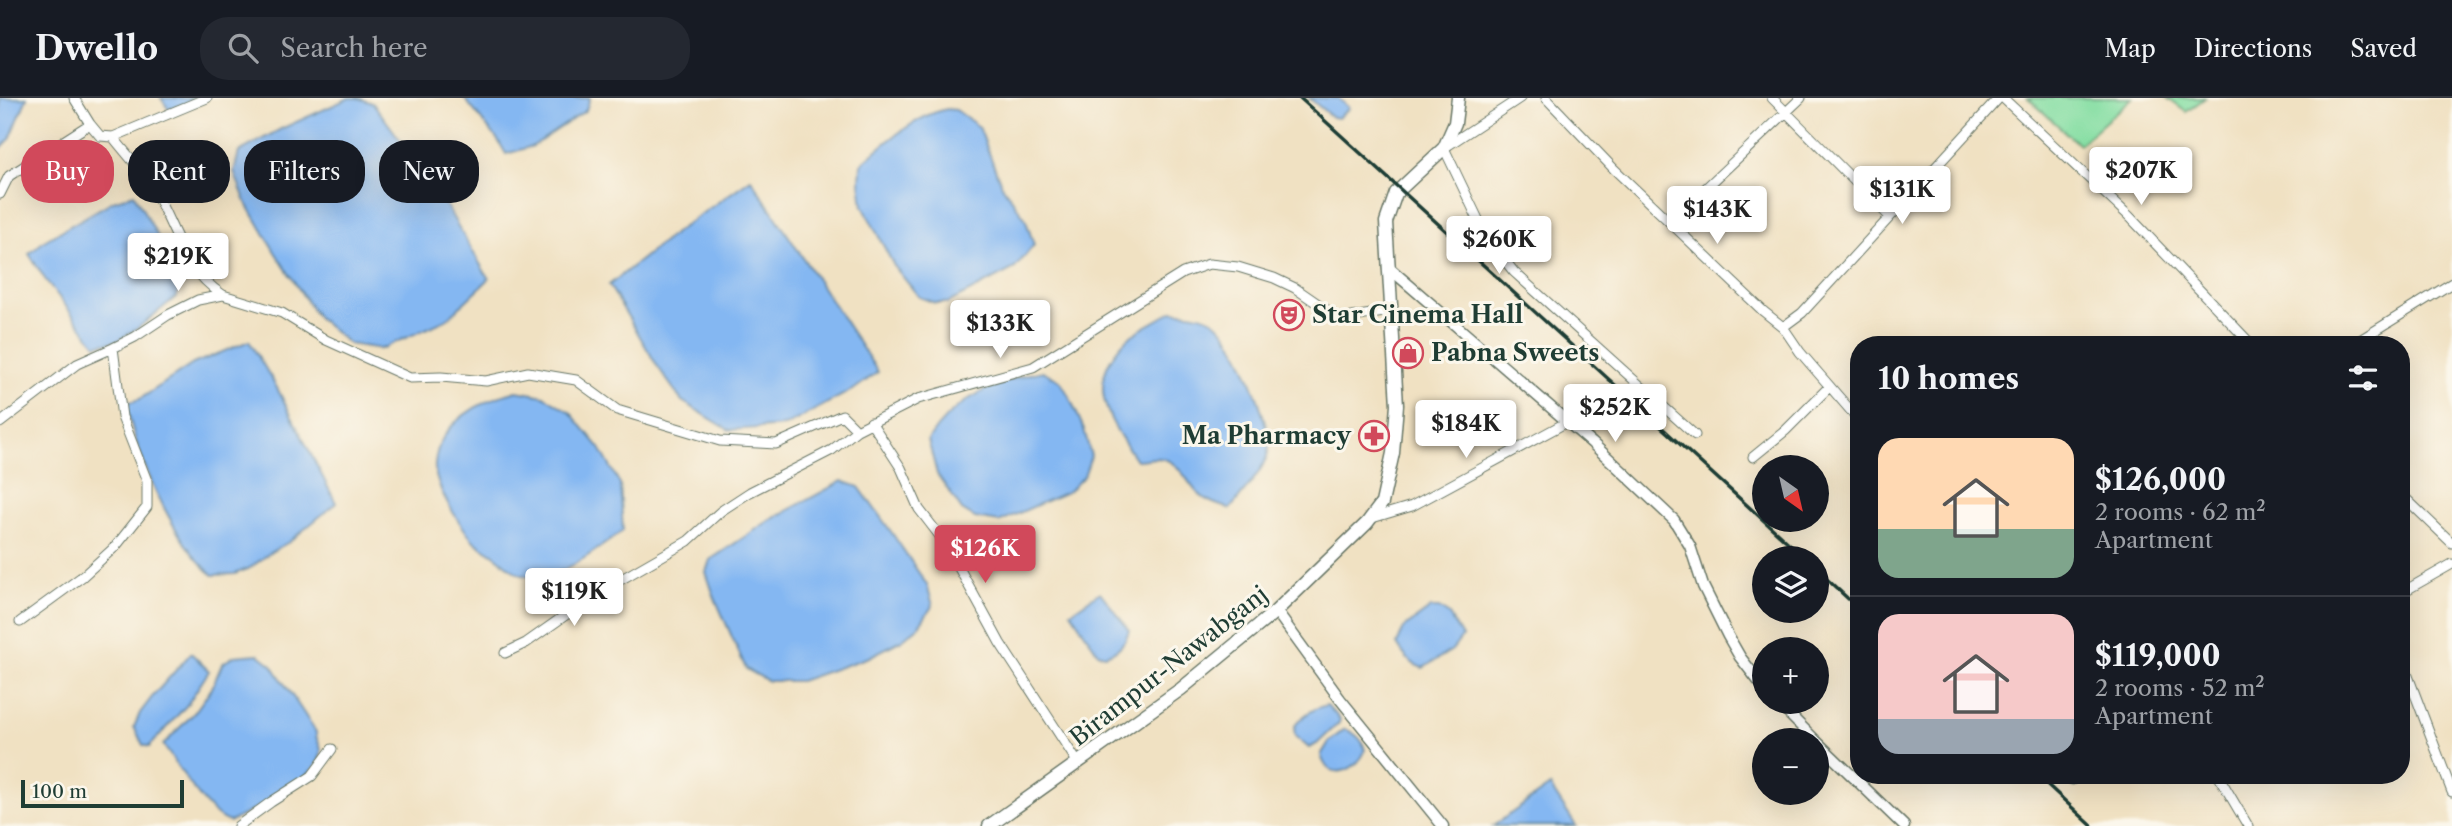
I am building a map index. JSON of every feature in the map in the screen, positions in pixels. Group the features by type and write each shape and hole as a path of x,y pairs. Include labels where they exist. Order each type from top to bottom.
{"main road":[{"name":"Birampur-Nawabganj","path":"989,826 1181,689 1276,611 1372,518 1382,503 1393,453 1397,405 1386,222 1390,205 1401,187 1444,148 1454,123 1458,98"}],"street":[{"path":"74,98 100,136 113,137 207,98"},
{"path":"1520,98 1444,148 1487,238 1514,272 1695,435"},
{"path":"1546,98 1614,169 1783,327 1850,410"},
{"path":"1772,98 1890,217"},
{"path":"1670,222 1801,98"},
{"path":"1783,327 1801,313 2001,98 2129,216 2243,336"},
{"path":"0,194 9,176 90,124"},
{"path":"113,137 153,188 187,260 207,284 223,295 282,313 326,340 410,378 441,377 486,381 528,372 565,377 576,380 617,410 720,441 776,444 842,415 857,430"},
{"path":"505,653 526,643 594,595 688,541 721,510 832,450 871,422 918,399 1034,367 1183,273 1209,264 1238,267 1274,278 1295,288 1340,320 1390,311"},
{"path":"1388,267 1567,422 1674,520 1690,546 1703,586 1734,647 1752,672"},
{"path":"2366,336 2452,283"},
{"path":"0,423 77,364 135,337 168,315 198,300 223,295"},
{"path":"20,622 83,576 116,546 147,507 147,481 121,417 113,348"},
{"path":"1755,455 1785,431 1829,387"},
{"path":"871,422 901,468 919,509 946,544 1000,643 1078,763"},
{"path":"1372,518 1412,506 1567,422"},
{"path":"2410,503 2452,543"},
{"path":"2410,588 2452,564"},
{"path":"1276,611 1340,699 1443,826"},
{"path":"2410,684 2452,792"},
{"path":"1789,714 1803,728"},
{"path":"238,826 312,776 332,749"},
{"path":"1829,754 1850,774"},
{"path":"1861,784 1904,826"},
{"path":"2223,784 2248,826"}],"green space":[{"path":"2028,98 2132,98 2079,145"},
{"path":"2167,98 2205,98 2186,112"}],"water":[{"path":"0,98 27,98 10,139 0,149"},
{"path":"161,98 198,98 169,110"},
{"path":"349,98 373,103 400,140 379,140 379,203 444,203 489,279 446,320 381,349 349,344 317,317 247,203 365,203 365,140 261,140"},
{"path":"464,98 590,98 586,110 533,146 506,154"},
{"path":"1309,98 1338,98 1349,108 1338,118 1332,117"},
{"path":"947,109 956,110 979,127 1001,184 1025,218 1034,245 1015,268 948,303 935,303 919,297 894,266 863,206 861,164 913,123"},
{"path":"244,149 244,197 234,172 239,152"},
{"path":"751,179 878,372 856,388 785,426 729,430 682,401 658,367 609,285 680,229"},
{"path":"128,196 128,203 139,203 181,278 176,297 138,328 117,341 96,345 29,254 44,241 114,201"},
{"path":"1172,311 1204,316 1223,330 1242,360 1264,418 1268,434 1268,455 1254,480 1230,509 1203,497 1180,470 1165,459 1136,460 1109,415 1104,400 1105,371 1113,356 1131,336"},
{"path":"249,341 276,386 336,503 289,542 250,568 235,574 213,575 184,542 158,496 138,446 127,403 140,399 193,364"},
{"path":"1043,371 1060,381 1084,429 1091,456 1084,476 1069,491 999,522 975,518 962,510 937,474 928,440 950,414 978,394 993,386"},
{"path":"517,391 544,396 570,412 600,448 620,484 623,531 571,566 539,577 516,572 475,542 448,503 435,473 438,449 453,425 476,407"},
{"path":"842,481 859,487 927,585 933,605 918,627 902,640 869,657 800,681 768,681 746,669 706,572 710,560 770,520"},
{"path":"1100,592 1129,630 1120,646 1105,655 1098,653 1071,612"},
{"path":"1431,608 1439,608 1449,615 1462,637 1452,650 1423,668 1410,662 1397,644 1404,628"},
{"path":"191,653 209,671 187,705 149,747 143,745 134,727 140,713"},
{"path":"258,654 272,665 316,732 321,753 317,764 296,784 230,822 212,811 203,801 163,745 194,713 212,688 222,664 234,656"},
{"path":"1327,705 1340,719 1339,723 1309,748 1295,736 1294,727 1309,713"},
{"path":"1345,729 1358,737 1365,751 1356,764 1343,771 1336,771 1325,764 1321,755 1329,742"},
{"path":"1550,786 1576,826 1493,826"}],"railway":[{"path":"1300,98 1792,546"},
{"path":"1829,581 1850,601"},
{"path":"2047,784 2092,826"}],"place":[{"name":"Star Cinema Hall","path":"1289,315"},
{"name":"Pabna Sweets","path":"1408,353"},
{"name":"Ma Pharmacy","path":"1374,436"}]}
